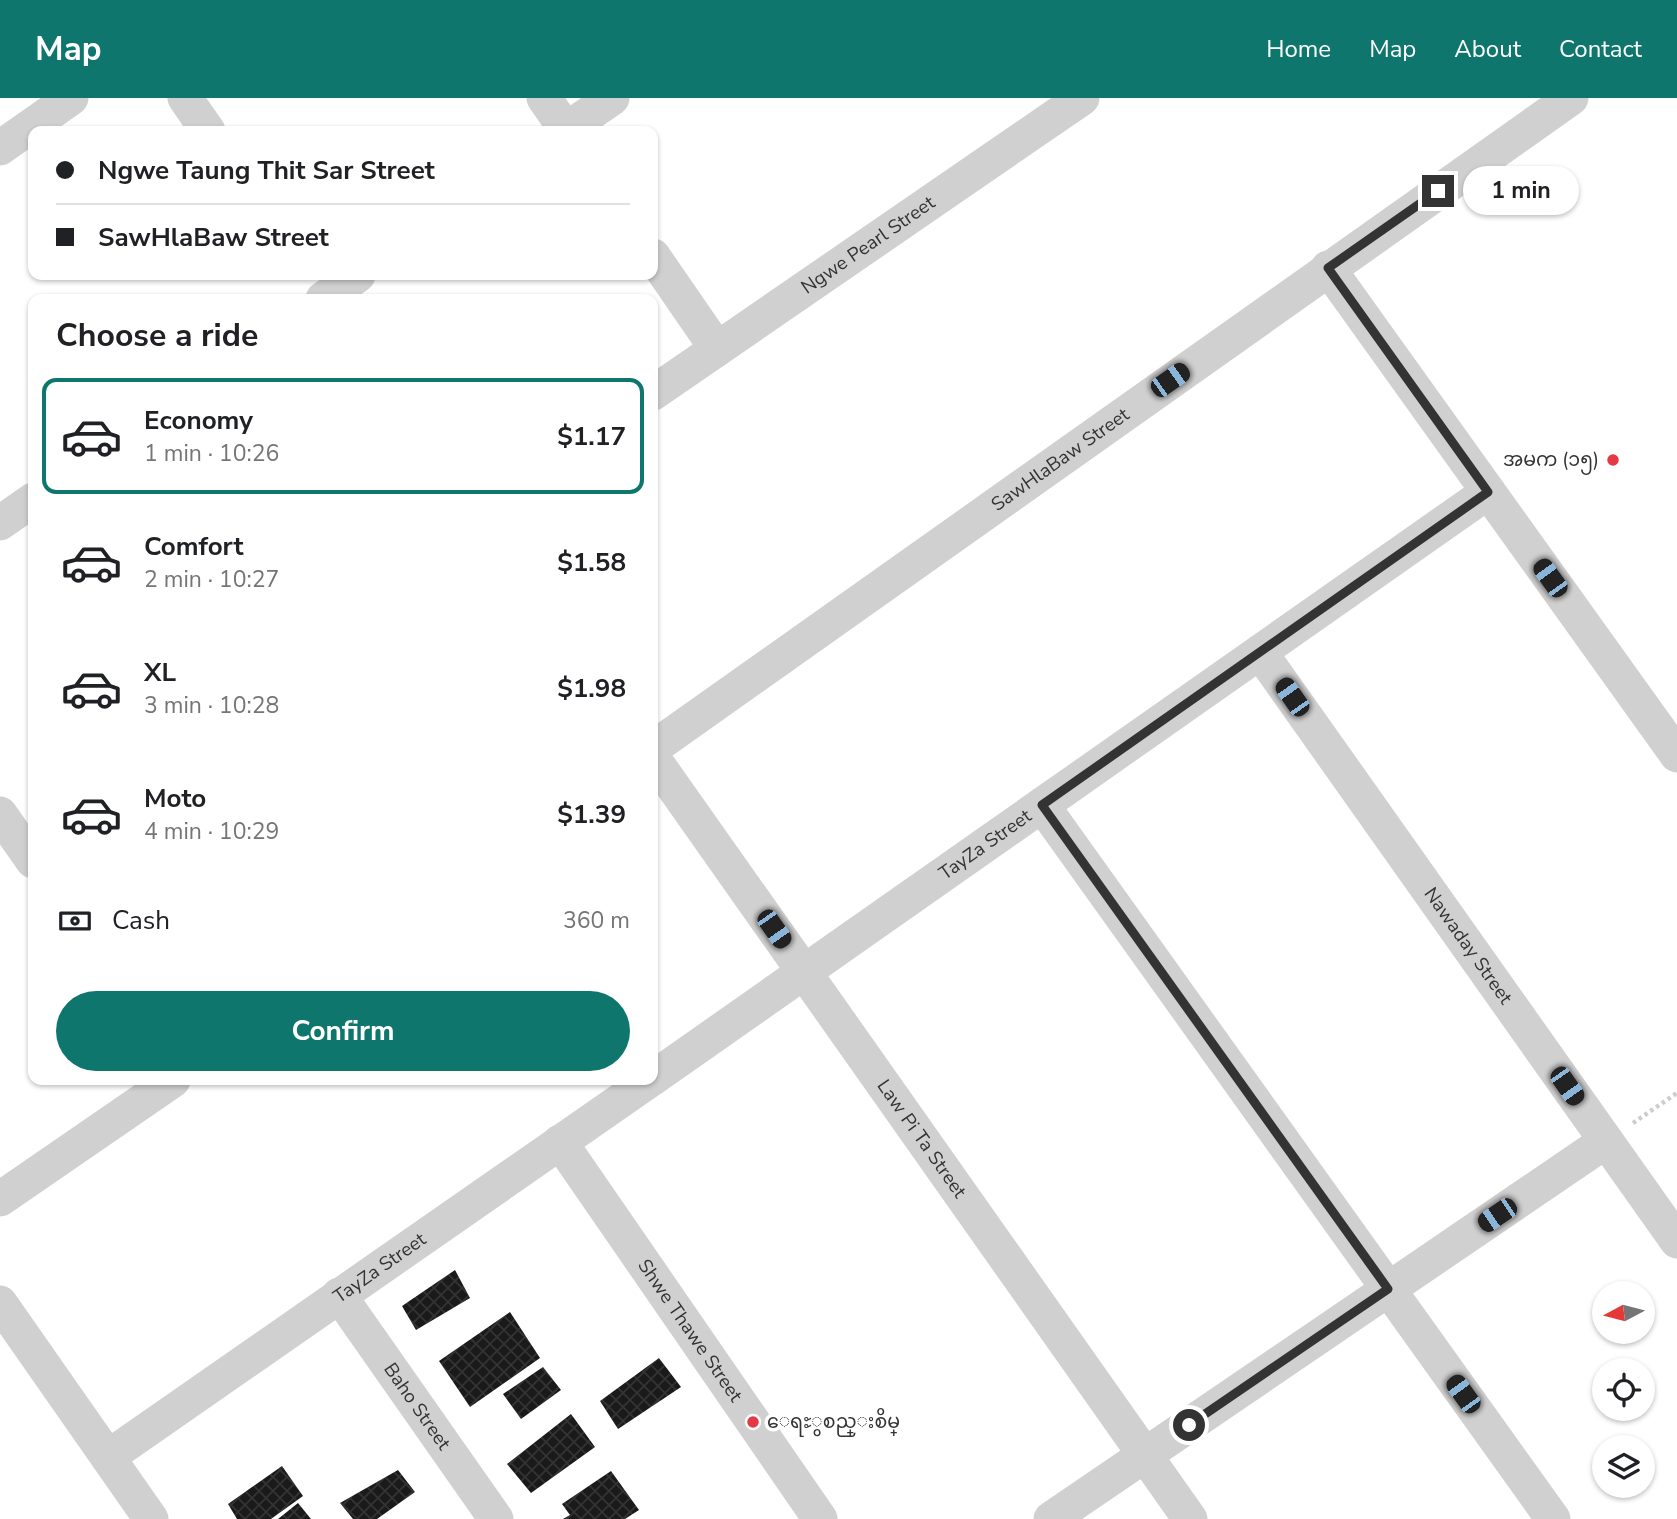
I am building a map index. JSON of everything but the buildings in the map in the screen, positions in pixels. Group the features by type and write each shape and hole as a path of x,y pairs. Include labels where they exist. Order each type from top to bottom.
{"street":[{"path":"31,126 71,98"},
{"path":"185,98 205,126"},
{"path":"544,98 563,126"},
{"path":"573,126 612,98"},
{"name":"Ngwe Pearl Street","path":"658,390 1082,98"},
{"name":"SawHlaBaw Street","path":"658,744 1571,98"},
{"path":"0,148 28,128"},
{"path":"658,263 717,349"},
{"path":"1328,268 1676,751"},
{"path":"321,293 348,280"},
{"name":"TayZa Street","path":"658,1074 1488,492"},
{"path":"0,523 28,503"},
{"name":"Nawaday Street","path":"1260,652 1677,1241"},
{"name":"Law Pi Ta Street","path":"658,765 1191,1519"},
{"path":"1042,805 1553,1519"},
{"path":"0,1199 166,1085"},
{"name":"TayZa Street","path":"108,1457 642,1085"},
{"path":"1051,1519 1606,1141"},
{"name":"Shwe Thawe Street","path":"560,1142 820,1519"},
{"name":"Baho Street","path":"340,1295 496,1519"},
{"path":"0,1303 151,1519"}],"path":[{"path":"1606,1141 1677,1093"}],"place":[{"name":"အမက (၁၅)","path":"1613,460"},
{"name":"ေရႊွစည္းစိမ္","path":"753,1422"}],"route":[{"path":"1189,1425 1388,1289 1042,805 1488,492 1328,268 1438,191"}]}
